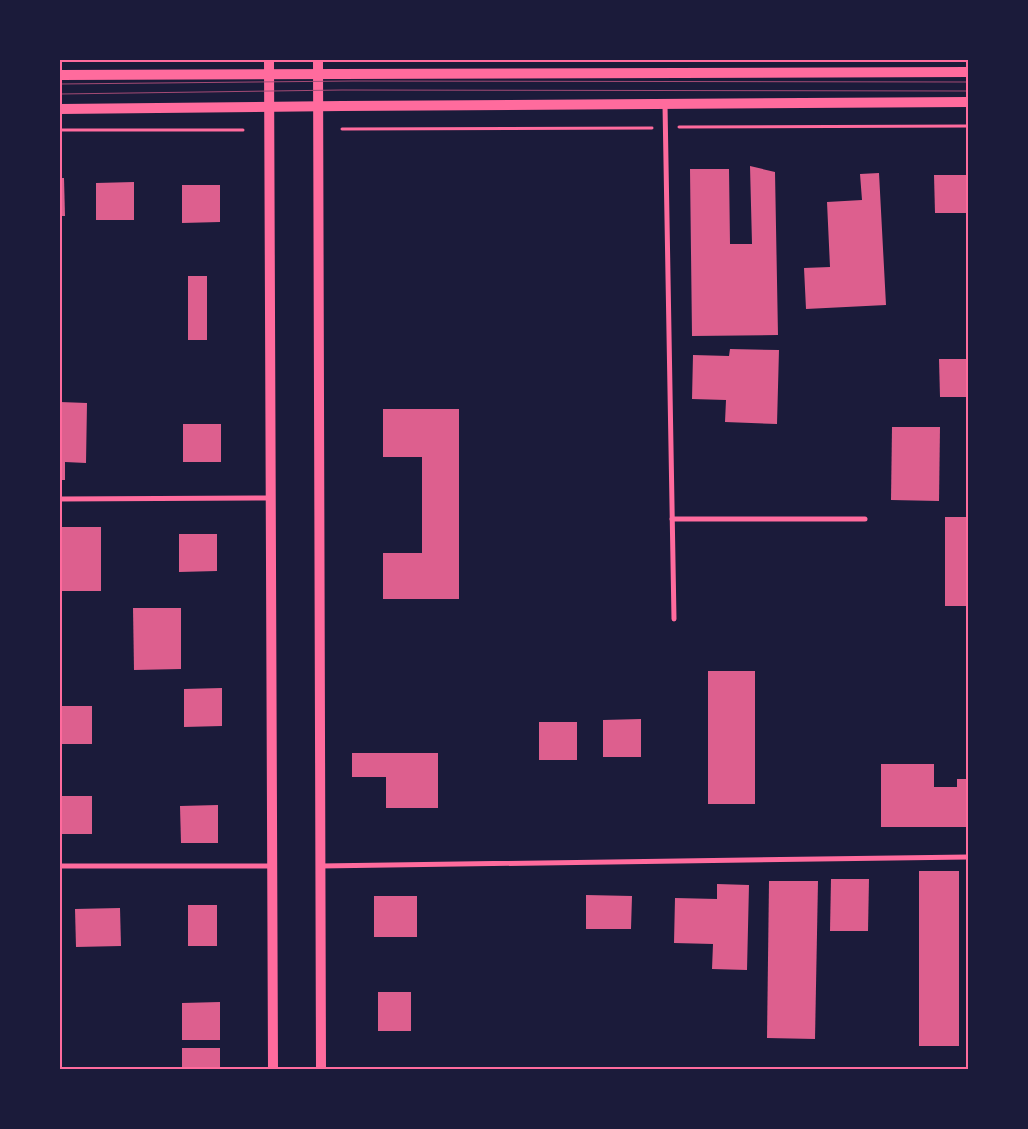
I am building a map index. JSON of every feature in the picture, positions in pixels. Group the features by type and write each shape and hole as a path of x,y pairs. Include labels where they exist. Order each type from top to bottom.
{"main road":[{"path":"269,60 273,1069"},
{"path":"318,60 321,1069"},
{"path":"60,75 968,72"},
{"path":"60,110 318,106 968,102"}],"street":[{"path":"666,104 674,619"},
{"path":"60,499 270,498"},
{"path":"672,519 865,519"},
{"path":"320,866 968,857"},
{"path":"60,866 272,866"}],"path":[{"path":"60,130 242,130"}],"building":[{"path":"750,166 775,172 778,335 692,336 690,169 729,169 730,244 752,244"},
{"path":"879,173 886,305 806,309 804,268 830,267 827,202 862,200 860,174"},
{"path":"934,175 968,175 968,213 935,213"},
{"path":"60,178 64,178 65,216 60,216"},
{"path":"134,182 134,220 96,220 96,183"},
{"path":"182,185 220,185 220,222 182,223"},
{"path":"188,276 207,276 207,340 188,340"},
{"path":"730,349 779,350 777,424 725,422 726,400 692,399 693,355 729,356"},
{"path":"939,359 968,359 968,397 940,397"},
{"path":"60,402 87,403 86,463 65,462 65,480 60,480"},
{"path":"383,409 459,409 459,599 383,599 383,553 422,553 422,457 383,457"},
{"path":"183,424 221,424 221,462 183,462"},
{"path":"892,427 940,427 939,501 891,500"},
{"path":"945,517 968,517 968,606 945,606"},
{"path":"60,527 101,527 101,591 60,591"},
{"path":"179,534 217,534 217,571 179,572"},
{"path":"133,608 181,608 181,669 134,670"},
{"path":"708,671 755,671 755,804 708,804"},
{"path":"222,688 222,726 184,727 184,689"},
{"path":"60,706 92,706 92,744 60,744"},
{"path":"641,719 641,757 603,757 603,720"},
{"path":"539,722 577,722 577,760 539,760"},
{"path":"352,753 438,753 438,808 386,808 386,777 352,777"},
{"path":"881,764 934,764 934,787 957,787 957,779 968,779 968,827 881,827"},
{"path":"60,796 92,796 92,834 60,834"},
{"path":"218,805 218,843 181,843 180,806"},
{"path":"919,871 959,871 959,1046 919,1046"},
{"path":"831,879 869,879 868,931 830,931"},
{"path":"769,881 818,881 815,1039 767,1038"},
{"path":"717,884 749,885 747,970 712,969 713,944 674,943 675,898 717,899"},
{"path":"586,895 632,896 631,929 586,929"},
{"path":"374,896 417,896 417,937 374,937"},
{"path":"188,905 217,905 217,946 188,946"},
{"path":"120,908 121,946 76,947 75,909"},
{"path":"378,992 411,992 411,1031 378,1031"},
{"path":"220,1002 220,1040 182,1040 182,1003"},
{"path":"182,1048 220,1048 220,1069 182,1069"}],"tram line":[{"path":"60,84 353,81 968,82"},
{"path":"60,94 342,90 968,91"}]}
